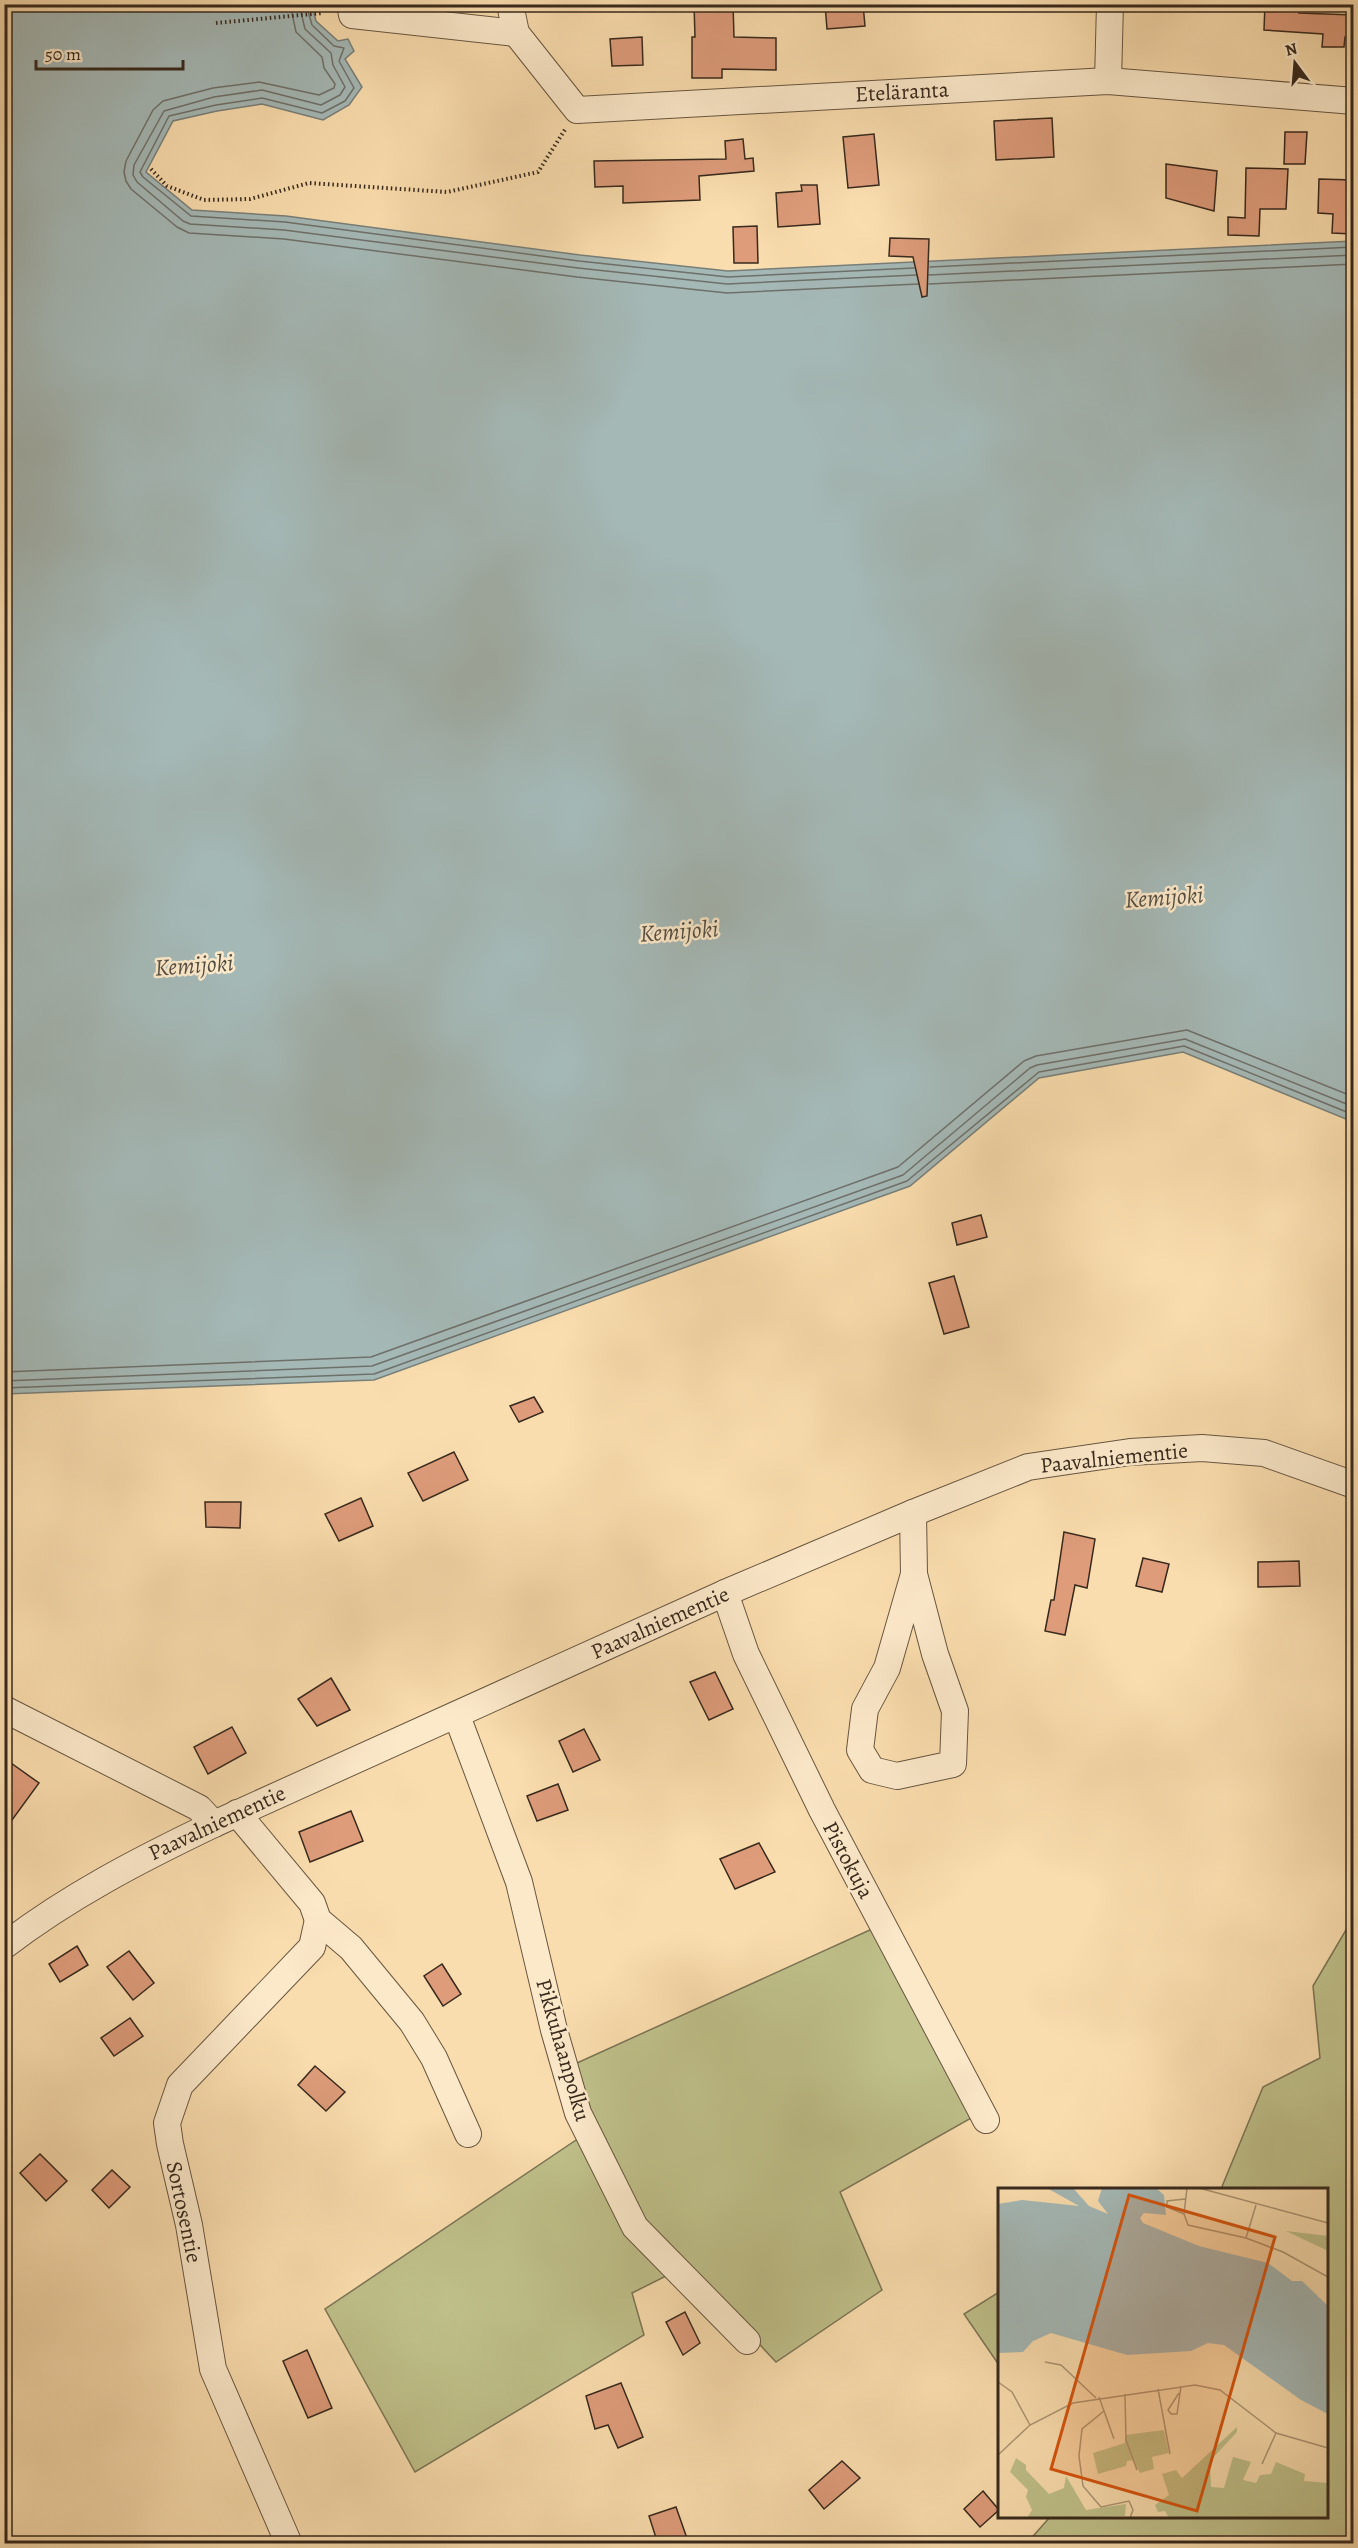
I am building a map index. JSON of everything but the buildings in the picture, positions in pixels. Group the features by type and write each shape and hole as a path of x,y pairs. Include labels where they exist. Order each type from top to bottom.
{"street":[{"path":"350,4 352,15 516,33"},
{"path":"510,4 516,33 577,110"},
{"path":"1108,81 1110,4"},
{"name":"Eteläranta","path":"577,110 1108,81 1353,101"},
{"name":"Paavalniementie","path":"4,1946 34,1923 129,1864 213,1824 457,1716 724,1593 1028,1467 1130,1452 1202,1448 1264,1453 1353,1485"},
{"path":"913,1513 914,1574 935,1654 955,1711 953,1764 897,1776 872,1770 860,1750 865,1709 887,1668 914,1574"},
{"name":"Pistokuja","path":"724,1593 746,1654 822,1810 986,2120"},
{"path":"4,1709 199,1808 213,1824"},
{"name":"Pikkuhaanpolku","path":"457,1716 519,1881 554,2030 578,2113 635,2227 747,2341"},
{"path":"237,1813 312,1903 318,1920 351,1948 412,2022 434,2058 468,2134"},
{"name":"Sortosentie","path":"289,2544 213,2369 189,2225 167,2123 180,2085 312,1947 318,1920"}],"path":[{"path":"216,23 323,13"},
{"path":"151,169 167,186 204,200 250,199 309,183 447,192 538,172 577,110"}],"green space":[{"path":"1353,1918 1354,2077 1348,2085 1354,2101 1353,2543 1027,2543 1049,2518 1328,2518 1328,2188 1221,2188 1263,2087 1320,2058 1313,1986"},
{"path":"872,1929 973,2117 840,2192 882,2290 776,2362 686,2266 632,2293 644,2335 415,2472 325,2309 579,2138 555,2073"},
{"path":"998,2293 998,2364 964,2314"}],"water":[{"name":"Kemijoki","path":"4,5 312,5 316,21 338,41 348,39 354,51 345,59 362,87 349,105 323,120 262,104 173,121 146,172 192,210 286,216 580,255 728,271 1353,241 1353,1122 1183,1052 1039,1078 910,1186 374,1380 5,1394"}]}
